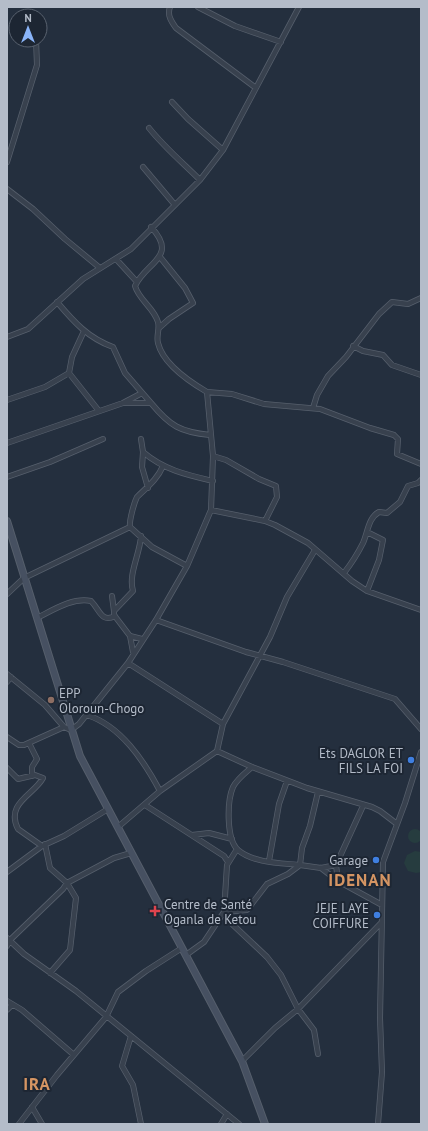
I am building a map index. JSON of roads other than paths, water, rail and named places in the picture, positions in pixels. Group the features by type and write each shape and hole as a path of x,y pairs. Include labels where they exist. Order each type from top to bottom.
{"street":[{"path":"170,7 168,12 176,28 256,88"},
{"path":"198,7 235,26 281,42"},
{"path":"7,337 28,329 83,279 116,260 131,249 200,180 223,150 281,42 298,7"},
{"path":"7,162 37,65 36,48"},
{"path":"172,102 188,119 223,150"},
{"path":"149,128 161,142 178,156 200,180"},
{"path":"144,167 175,205"},
{"path":"7,189 33,208 65,239 100,268"},
{"path":"151,228 162,241 163,248 160,257 137,282 135,286 136,291 152,311 158,322 159,328 157,341 159,348 170,363 186,379 207,392 232,394 264,404 313,408 326,411 370,428 394,435 398,439 396,454 421,464"},
{"path":"159,328 172,316 193,303 185,288 160,257"},
{"path":"116,260 137,282"},
{"path":"313,408 317,396 328,376 367,331 378,314 389,304 396,302 408,304 421,298"},
{"path":"57,302 84,332 101,343 113,347 121,366 142,393 169,421 183,431 210,435"},
{"path":"84,332 72,356 69,373 99,411"},
{"path":"353,346 363,351 383,355 392,366 421,375"},
{"path":"7,400 44,387 69,373"},
{"path":"71,730 87,714 128,663 156,620 187,566 211,510 213,456 207,392"},
{"path":"7,443 123,403 142,393"},
{"path":"123,403 151,403"},
{"path":"7,477 50,462 103,439"},
{"path":"141,439 143,452 142,467 148,488"},
{"path":"143,452 163,466 186,475 213,481"},
{"path":"213,456 226,460 259,479 276,486 277,497 265,521"},
{"path":"130,527 130,519 135,508 137,497 148,488 159,474 163,466"},
{"path":"344,573 363,543 368,525 377,513 390,512 400,502 408,486 418,483 421,480"},
{"path":"211,510 265,521 308,543 367,591 421,610"},
{"path":"7,521 80,756 242,1061 265,1124"},
{"path":"130,527 160,553 187,566"},
{"path":"7,594 24,578 130,527"},
{"path":"367,532 383,540 379,560 367,591"},
{"path":"37,618 63,605 83,600 91,601 104,618 109,619 134,591 131,584 140,548 141,536"},
{"path":"118,827 160,791 217,751 223,724 270,637 287,597 315,550"},
{"path":"112,596 114,614 130,636 134,652"},
{"path":"156,620 395,699 421,729"},
{"path":"130,636 142,640"},
{"path":"128,663 223,724"},
{"path":"7,682 9,675 45,705 64,727 71,730"},
{"path":"87,714 105,722 118,732 146,767 160,791"},
{"path":"7,737 19,745 28,743 64,727"},
{"path":"28,743 37,759 32,767 32,776"},
{"path":"217,751 287,781 380,811 397,824"},
{"path":"378,1124 382,1072 381,923 383,862 406,803 421,752"},
{"path":"252,767 237,781 231,795 229,820 232,839 237,849 259,860 321,868 336,865"},
{"path":"7,768 18,779 32,776 39,776 43,779 20,802 15,816 16,824 18,829 24,835 44,845 50,868 67,883 76,898 72,922 71,948 69,953 50,973"},
{"path":"269,861 279,804 287,781"},
{"path":"224,912 247,910 267,884 288,874 300,865 302,848 310,826 318,792"},
{"path":"145,805 224,856 228,862"},
{"path":"338,881 336,865 363,806"},
{"path":"7,872 44,845 64,836 108,809"},
{"path":"192,835 209,833 232,839"},
{"path":"186,955 204,942 224,912 228,862 237,849"},
{"path":"7,946 9,939 63,889 67,883 114,858 131,853"},
{"path":"321,868 338,881 382,906"},
{"path":"224,912 231,923 267,957 281,975 298,1009 314,1030 318,1054"},
{"path":"242,1061 275,1028 298,1009 381,923"},
{"path":"9,939 24,954 76,991 239,1124"},
{"path":"19,1124 106,1017 115,997 123,988 182,948"},
{"path":"7,1001 22,1010 74,1055"},
{"path":"7,1010 12,1005"},
{"path":"131,1036 122,1066 132,1085 141,1124"},
{"path":"32,1107 42,1124"},
{"path":"221,1124 227,1114"}],"place":[{"name":"EPP Oloroun-Chogo","path":"51,700"},
{"name":"Ets DAGLOR ET FILS LA FOI","path":"411,760"},
{"name":"Garage","path":"376,860"},
{"name":"Centre de Santé Oganla de Ketou","path":"155,911"},
{"name":"JEJE LAYE COIFFURE","path":"377,915"}],"district":[{"name":"IDENAN","path":"360,880"},
{"name":"IRA","path":"37,1084"}]}
